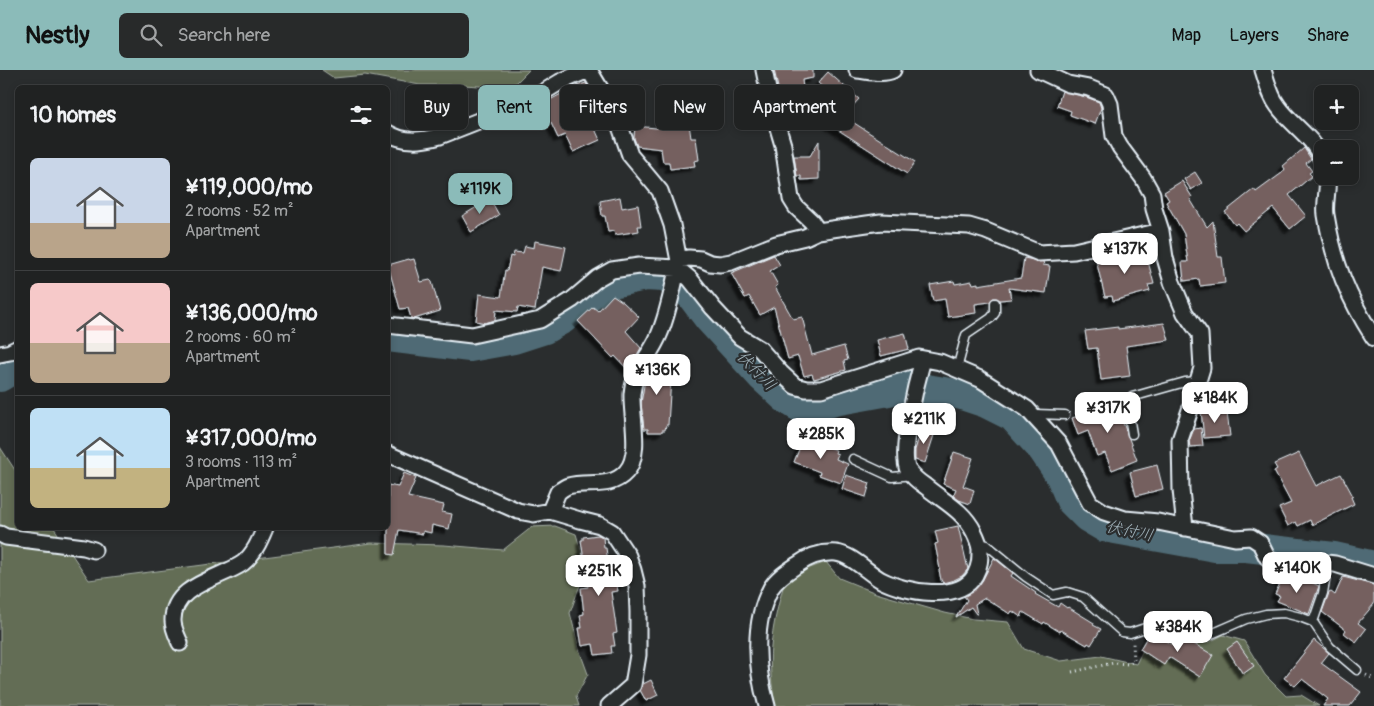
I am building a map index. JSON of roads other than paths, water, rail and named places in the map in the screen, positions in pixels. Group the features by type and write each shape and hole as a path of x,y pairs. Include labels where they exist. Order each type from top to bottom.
{"street":[{"path":"390,134 411,141 427,140 440,136 529,101 560,82 588,70 616,115 630,155 660,191 672,225 676,275"},
{"path":"764,70 782,145 791,199 818,231"},
{"path":"858,70 875,72 889,72 892,70"},
{"path":"1038,70 1068,84 1088,88 1106,95 1110,104 1114,136 1152,194 1154,210 1161,231 1165,258 1172,282 1185,313 1200,334 1202,368 1198,381 1197,401 1190,410 1180,440 1184,528"},
{"path":"1263,70 1277,105 1314,144"},
{"path":"1328,185 1326,213 1336,261 1351,300 1374,338"},
{"path":"550,510 558,492 568,486 604,484 617,480 629,468 633,460 634,448 632,395 634,381 640,366 659,336 682,259 689,258 715,263 731,262 776,244 805,237 818,231 880,222 969,226 1039,253 1074,251 1161,231"},
{"path":"390,325 472,335 540,320 572,300 598,278 612,270 639,266 676,275 690,279 713,308 740,337 760,348 795,386 821,389 918,358 940,362 994,387 1027,408 1060,444 1090,503 1104,512 1125,519 1158,522 1235,538 1251,537 1260,543 1273,562 1335,564 1374,576"},
{"path":"0,354 15,350"},
{"path":"767,706 759,660 758,631 772,586 784,573 812,556 823,553 838,553 881,580 913,590 948,593 965,586 974,576 980,562 979,542 969,523 962,514 932,492 908,470 905,459 906,440 922,359"},
{"path":"390,455 518,511 534,514 550,510 600,525 612,532 621,543 634,570 638,612 638,655 633,685 609,706"},
{"path":"180,643 172,622 175,607 187,592 243,562 258,546 265,530"},
{"path":"0,534 6,537 84,547 94,550"}],"lane":[{"path":"957,369 966,335 992,318 995,313 995,303"},
{"path":"1132,434 1129,416 1132,398 1185,382 1198,381"},
{"path":"1033,414 1065,415"},
{"path":"853,459 892,477 913,475"},
{"path":"979,542 997,552 1010,564 1053,595 1067,592 1083,597 1122,632 1130,633 1151,626 1167,624 1182,625 1209,635 1246,619 1266,614 1284,613 1313,622 1330,647 1357,670"},
{"path":"1313,622 1323,593 1328,564"}],"waterway":[{"name":"伏付川","path":"390,337 470,347 514,339 545,329 563,319 592,294 612,283 645,276 664,277 687,290 709,319 762,377 785,398 799,407 814,408 834,401 909,386 962,395 986,403 1012,416 1043,450 1061,477 1071,501 1087,517 1104,527 1215,547 1246,547 1334,557 1374,566"},
{"name":"伏付川","path":"0,377 15,368"}]}
